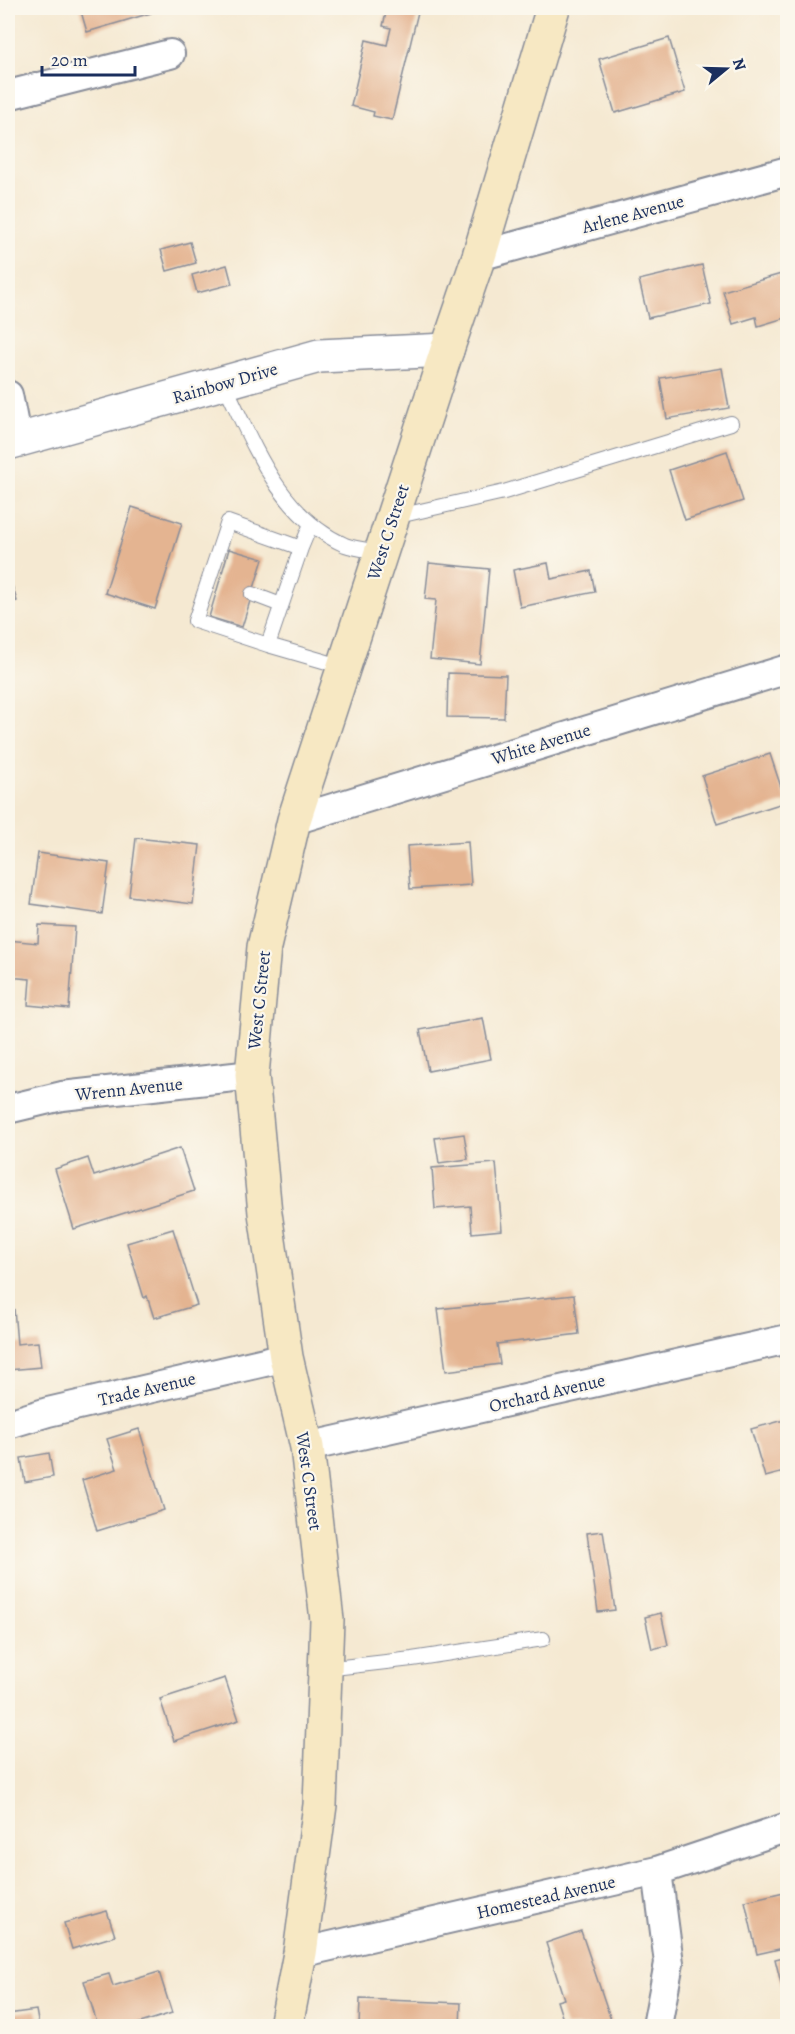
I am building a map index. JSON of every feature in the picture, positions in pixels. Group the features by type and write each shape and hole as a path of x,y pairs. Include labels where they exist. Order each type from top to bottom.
{"main road":[{"name":"West C Street","path":"286,2026 300,1953 320,1805 327,1620 307,1447 286,1357 265,1214 252,1075 264,947 294,820 479,256 553,8"}],"street":[{"path":"8,95 170,54"},
{"name":"Arlene Avenue","path":"479,256 788,171"},
{"name":"Rainbow Drive","path":"12,442 319,356 447,351"},
{"path":"8,395 12,442"},
{"name":"White Avenue","path":"294,820 788,669"},
{"name":"Wrenn Avenue","path":"8,1109 62,1096 252,1075"},
{"name":"Orchard Avenue","path":"307,1447 788,1339"},
{"name":"Trade Avenue","path":"8,1424 48,1412 286,1357"},
{"name":"Homestead Avenue","path":"300,1953 657,1871 788,1827"},
{"path":"657,1871 669,1963 657,2026"}],"lane":[{"path":"224,383 282,494 311,524 346,545 381,552"},
{"path":"392,517 504,492 731,423"},
{"path":"301,548 228,522 214,583 195,621 345,667"},
{"path":"268,645 311,524"},
{"path":"252,594 281,605"},
{"path":"325,1669 412,1659 543,1639"}],"building":[{"path":"80,8 150,8 151,13 87,32"},
{"path":"387,8 418,12 392,120 373,116 374,112 351,106 366,40 387,45 391,28 383,26"},
{"path":"669,38 685,92 615,113 599,59"},
{"path":"190,242 196,263 167,271 161,250"},
{"path":"227,265 232,284 197,293 192,275"},
{"path":"702,265 711,304 648,318 639,280"},
{"path":"788,272 788,317 758,326 756,317 733,324 723,291"},
{"path":"722,368 729,408 667,419 660,378"},
{"path":"727,451 743,501 685,520 669,470"},
{"path":"132,507 182,523 155,609 105,593"},
{"path":"229,549 263,559 242,627 209,617"},
{"path":"429,563 489,569 480,664 430,659 436,600 425,599"},
{"path":"548,563 551,579 591,571 595,592 520,607 513,570"},
{"path":"8,572 17,601 8,604"},
{"path":"448,673 506,675 504,718 447,717"},
{"path":"770,754 786,802 717,824 702,776"},
{"path":"136,838 200,845 193,904 129,896"},
{"path":"468,842 471,885 410,889 407,846"},
{"path":"38,853 109,863 102,914 31,904"},
{"path":"39,925 75,927 69,1009 28,1005 30,979 8,977 8,940 38,943"},
{"path":"483,1018 491,1059 428,1071 420,1030"},
{"path":"464,1134 468,1159 439,1163 435,1138"},
{"path":"180,1148 194,1191 74,1229 55,1169 88,1158 94,1176"},
{"path":"496,1163 502,1230 472,1233 470,1206 435,1209 432,1168"},
{"path":"173,1229 197,1305 154,1318 147,1296 144,1298 127,1243"},
{"path":"574,1295 579,1334 497,1344 500,1364 446,1371 438,1309"},
{"path":"14,1309 17,1344 38,1342 41,1367 8,1370 8,1310"},
{"path":"788,1419 788,1471 765,1477 751,1429"},
{"path":"139,1429 164,1510 97,1531 82,1480 117,1469 107,1439"},
{"path":"49,1453 53,1477 25,1482 21,1458"},
{"path":"603,1531 615,1610 598,1612 587,1533"},
{"path":"661,1613 668,1645 652,1649 645,1617"},
{"path":"225,1678 239,1720 174,1741 160,1699"},
{"path":"784,1892 788,1909 788,1947 757,1954 745,1901"},
{"path":"107,1911 115,1936 72,1949 64,1923"},
{"path":"581,1931 613,2026 565,2026 557,2001 564,1999 546,1943"},
{"path":"788,1956 788,2002 786,2003 775,1959"},
{"path":"159,1972 172,2013 131,2026 98,2026 84,1981 109,1974 113,1986"},
{"path":"360,1999 461,2003 460,2026 408,2024 408,2026 359,2026"},
{"path":"36,2010 39,2026 10,2026 8,2014"}]}
